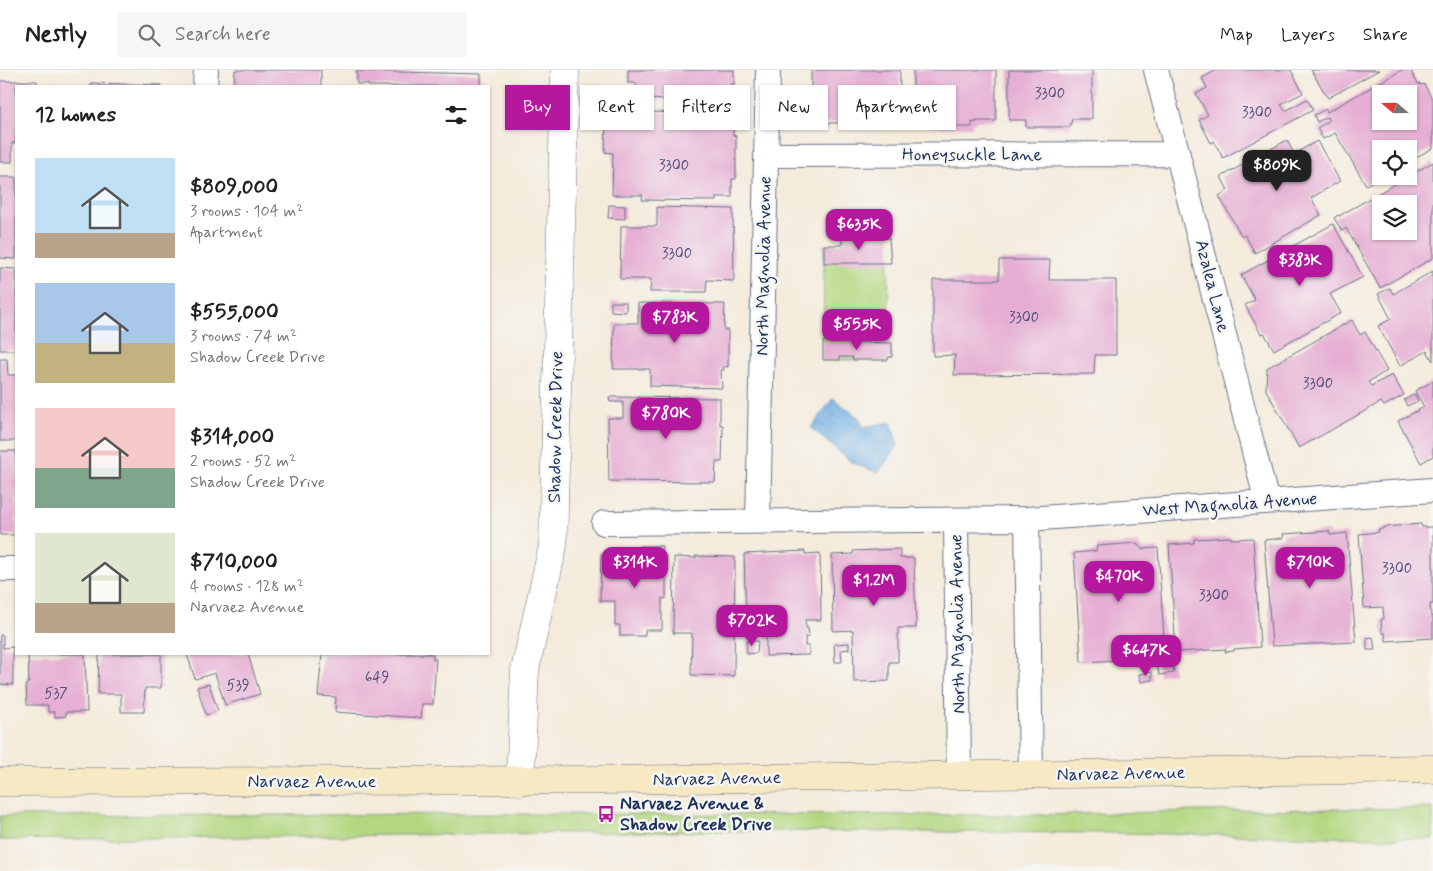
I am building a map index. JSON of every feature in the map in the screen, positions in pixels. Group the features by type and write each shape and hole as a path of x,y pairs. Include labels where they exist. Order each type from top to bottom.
{"main road":[{"name":"Narvaez Avenue","path":"0,782 520,781 1433,769"}],"street":[{"name":"Shadow Creek Drive","path":"520,781 525,670 553,546 565,70"}],"lane":[{"path":"205,85 206,70"},
{"name":"North Magnolia Avenue","path":"758,522 768,70"},
{"name":"Azalea Lane","path":"1156,70 1267,502"},
{"name":"Honeysuckle Lane","path":"766,155 1178,154"},
{"name":"West Magnolia Avenue","path":"956,521 1027,519 1433,490"},
{"path":"1027,519 1031,775"},
{"name":"North Magnolia Avenue","path":"604,523 956,521 959,776"},
{"path":"0,569 15,569"}],"green space":[{"path":"842,238 889,238 888,360 823,360 824,245 842,245"},
{"path":"1433,808 1433,839 1117,833 732,831 0,840 0,816 505,814 1037,815"}],"water":[{"path":"833,398 859,418 863,427 891,422 898,446 878,473 851,462 811,428"}],"building":[{"path":"235,70 321,70 321,85 232,85 234,84"},
{"path":"628,70 734,70 734,84 731,85 664,85 664,100 654,99 654,85 628,83"},
{"path":"811,70 900,70 900,85 838,85 838,123 828,123 828,85 811,85"},
{"path":"913,70 996,70 996,121 976,121 976,123 972,122 972,127 956,127 956,85 913,85"},
{"path":"1009,70 1092,70 1092,119 1072,119 1070,127 1026,127 1026,120 1009,120"},
{"path":"1217,70 1291,70 1303,93 1281,104 1285,111 1307,99 1313,110 1223,158 1214,141 1211,143 1199,120 1208,115 1196,94 1207,88 1202,78"},
{"path":"1311,70 1379,70 1328,98"},
{"path":"1402,70 1410,70 1418,84 1424,84 1433,100 1433,148 1417,157 1417,140 1372,140 1372,182 1366,185 1335,133 1323,139 1317,128 1329,121 1327,117 1317,122 1314,115 1326,109 1327,112 1372,87 1372,130 1418,130 1418,85 1375,85"},
{"path":"357,71 481,74 481,85 357,84"},
{"path":"0,81 37,81 37,85 15,85 15,143 12,143 12,162 0,162"},
{"path":"91,83 162,85 91,85"},
{"path":"654,112 664,112 664,130 733,130 733,135 736,136 736,179 732,179 732,197 716,197 716,201 642,200 643,195 612,195 613,153 605,152 606,130 654,130"},
{"path":"1287,140 1294,154 1317,141 1340,181 1311,198 1321,215 1255,253 1245,235 1242,237 1219,196 1228,190 1221,177"},
{"path":"1433,162 1433,258 1380,288 1346,228 1342,231 1334,218 1372,197 1372,240 1417,240 1417,195 1376,195 1393,185 1417,185 1417,171"},
{"path":"0,177 15,177 15,259 0,258"},
{"path":"609,205 625,206 625,219 608,218"},
{"path":"657,207 733,209 734,281 707,280 706,292 650,292 651,279 620,279 621,226 657,226"},
{"path":"1333,224 1363,277 1330,294 1341,313 1274,350 1264,333 1261,334 1245,305 1255,300 1241,275"},
{"path":"842,238 889,238 891,263 824,263 824,245 842,245"},
{"path":"999,260 1050,260 1049,280 1116,280 1116,355 1095,355 1094,374 954,375 955,355 933,356 933,280 999,280"},
{"path":"0,268 15,269 15,350 0,350"},
{"path":"1433,271 1433,361 1427,351 1400,366 1378,326 1391,319 1378,294 1390,288 1393,294"},
{"path":"611,302 626,302 626,312 611,311"},
{"path":"638,303 725,304 724,330 728,330 728,367 723,366 724,370 721,370 722,388 650,386 650,369 613,369 614,323 638,323"},
{"path":"1352,320 1360,335 1365,332 1387,371 1368,382 1371,386 1392,375 1404,395 1384,406 1381,402 1299,448 1266,390 1267,368"},
{"path":"823,341 892,343 892,357 889,357 888,360 852,360 853,357 839,357 840,360 823,360"},
{"path":"0,359 7,359 8,375 15,375 15,441 0,441"},
{"path":"1433,381 1433,456 1421,463 1398,421 1424,407 1415,391"},
{"path":"1415,394 1418,401 1407,406 1404,400"},
{"path":"609,397 720,398 720,425 723,425 722,462 716,462 715,482 609,481 608,418 623,418 623,402 610,402"},
{"path":"0,451 15,451 15,535 0,535"},
{"path":"1421,524 1422,527 1433,527 1433,604 1430,604 1431,616 1433,616 1433,638 1386,641 1385,633 1382,633 1381,619 1384,619 1383,607 1364,608 1359,534 1379,532 1378,529 1383,529 1383,527"},
{"path":"1329,531 1330,535 1347,533 1356,642 1272,646 1264,540 1284,538 1283,534"},
{"path":"1231,537 1231,539 1253,538 1260,647 1234,649 1234,651 1225,652 1226,649 1176,652 1169,545 1194,543 1194,539"},
{"path":"1138,543 1141,549 1158,548 1165,653 1149,654 1149,657 1144,659 1081,662 1074,553 1096,551 1097,546"},
{"path":"639,546 662,546 662,556 666,556 666,599 662,598 662,630 645,630 645,636 620,636 620,625 615,625 615,601 600,601 601,554 639,552"},
{"path":"900,549 900,558 914,558 916,628 898,628 898,662 889,662 889,681 854,682 853,630 833,631 832,555 853,554 853,551"},
{"path":"805,551 805,554 820,553 821,620 805,620 809,637 805,637 805,646 809,646 809,655 766,656 766,622 746,622 744,554"},
{"path":"695,556 735,557 734,676 691,675 692,633 673,633 674,557 696,558"},
{"path":"0,635 3,635 3,648 13,647 13,685 0,684"},
{"path":"1373,637 1375,650 1367,650 1367,638"},
{"path":"746,641 758,641 757,653 747,654"},
{"path":"849,643 849,649 841,650 842,662 835,662 834,644"},
{"path":"28,655 85,655 87,712 66,712 66,716 55,717 54,712 48,712 48,705 27,705 26,683 29,683"},
{"path":"99,655 161,655 161,688 145,688 144,712 121,712 121,694 98,694"},
{"path":"187,655 248,655 260,694 225,705 215,673 195,679"},
{"path":"322,655 433,655 433,659 436,659 433,704 422,704 421,718 335,712 336,697 318,696"},
{"path":"1171,655 1174,673 1159,675 1156,657"},
{"path":"1152,672 1152,680 1141,682 1139,674"},
{"path":"209,684 218,711 206,715 197,687"}],"place":[{"name":"Narvaez Avenue & Shadow Creek Drive","path":"606,814"}]}
